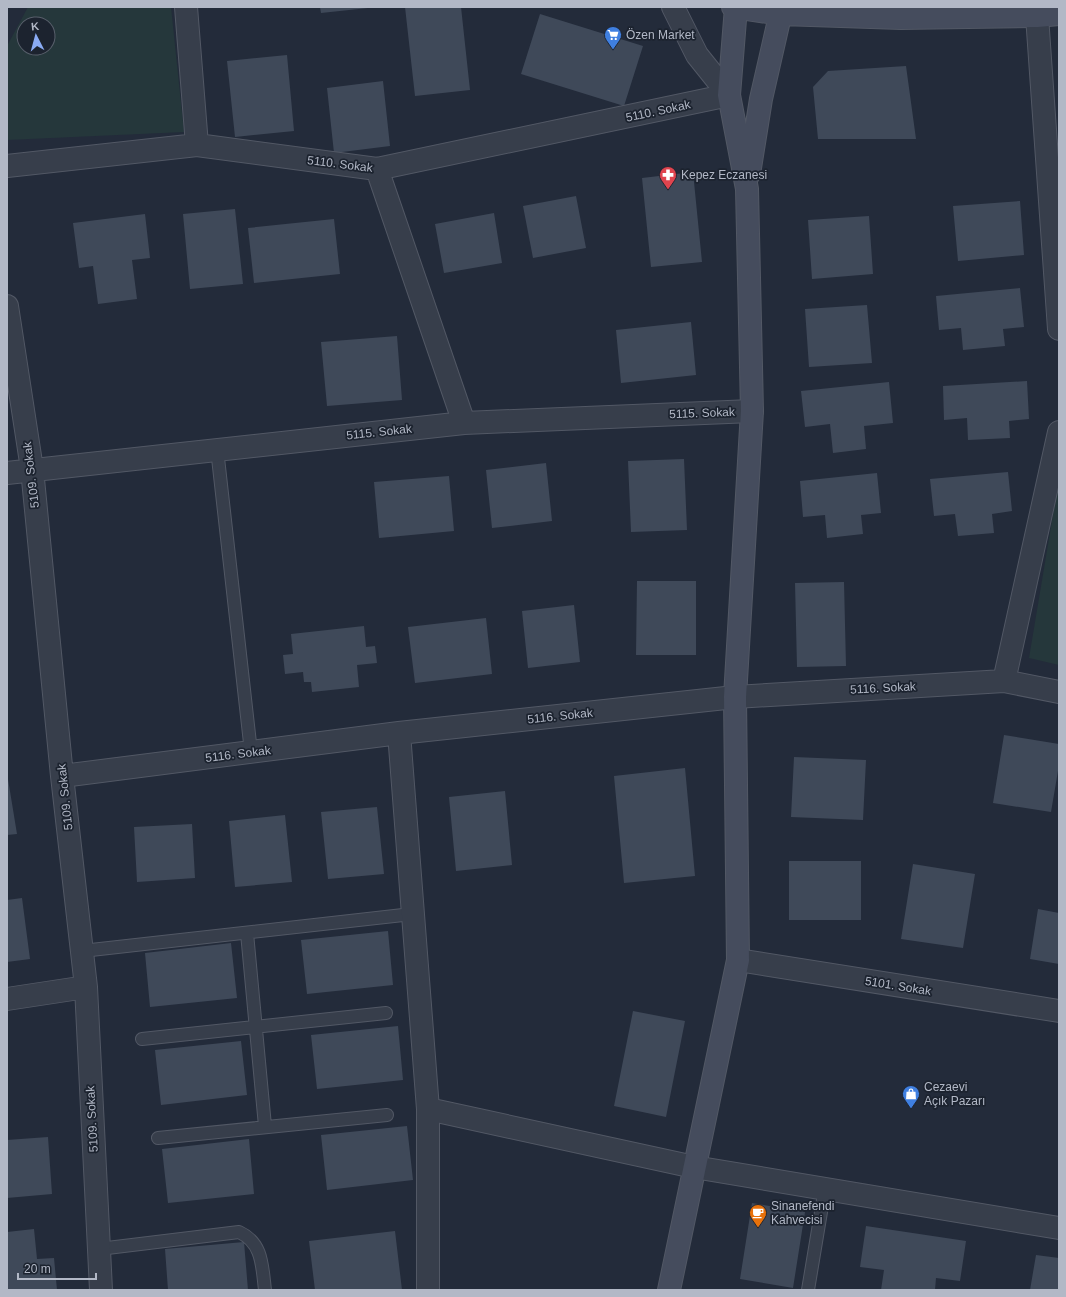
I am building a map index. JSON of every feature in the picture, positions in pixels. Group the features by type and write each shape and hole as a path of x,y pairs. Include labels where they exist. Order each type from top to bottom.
{"street":[{"path":"186,7 197,145"},
{"path":"673,7 697,55 722,97 747,190"},
{"path":"722,97 735,7 901,18 1037,16 1059,14"},
{"path":"669,1290 738,960 735,697 752,411 747,190 761,99 782,10"},
{"path":"1037,16 1059,330"},
{"name":"5110. Sokak","path":"7,166 197,145 377,169 722,97"},
{"path":"377,169 464,423"},
{"name":"5109. Sokak","path":"7,306 32,469 62,776 86,987 101,1290"},
{"name":"5115. Sokak","path":"7,473 32,469 464,423 752,411"},
{"path":"1004,681 1059,432"},
{"name":"5116. Sokak","path":"62,776 399,733 735,697 1004,681 1059,692"},
{"path":"399,733 428,1109 428,1290"},
{"name":"5101. Sokak","path":"738,960 1059,1010"},
{"path":"7,999 86,987"},
{"path":"428,1109 694,1167 1059,1228"}],"lane":[{"path":"217,449 251,752"},
{"path":"82,951 412,914"},
{"path":"247,933 265,1126"},
{"path":"142,1039 386,1013"},
{"path":"158,1138 265,1126 387,1115"},
{"path":"808,1290 824,1188"},
{"path":"99,1249 239,1232 252,1240 258,1247 261,1255 266,1290"}],"shaded area":[{"path":"28,7 171,7 184,132 7,140 7,46 16,29 16,56 56,56 56,16 23,16"},
{"path":"1059,479 1059,665 1029,658"}],"building":[{"path":"320,7 368,7 368,8 321,13"},
{"path":"405,7 461,7 470,90 415,96"},
{"path":"540,14 643,46 624,106 521,74"},
{"path":"287,55 294,131 235,137 227,61"},
{"path":"906,66 916,139 818,139 813,87 828,71"},
{"path":"383,81 390,146 334,153 327,88"},
{"path":"693,172 702,262 651,267 642,178"},
{"path":"576,196 586,248 533,258 523,206"},
{"path":"1020,201 1024,255 958,261 953,206"},
{"path":"235,209 243,284 190,289 183,214"},
{"path":"494,213 502,263 444,273 435,224"},
{"path":"145,214 150,258 132,260 137,299 98,304 93,266 79,268 73,223"},
{"path":"869,216 873,274 812,279 808,220"},
{"path":"334,219 340,274 254,283 248,228"},
{"path":"1020,288 1024,327 1003,329 1005,346 963,350 961,328 939,330 936,296"},
{"path":"867,305 872,363 809,367 805,309"},
{"path":"691,322 696,375 621,383 616,330"},
{"path":"397,336 402,400 327,406 321,342"},
{"path":"1027,381 1029,419 1009,421 1010,438 968,440 967,418 944,420 943,386"},
{"path":"889,382 893,423 864,426 866,449 833,453 830,424 805,427 801,391"},
{"path":"684,459 687,530 631,532 628,461"},
{"path":"546,463 552,521 492,528 486,470"},
{"path":"1008,472 1012,511 992,514 994,533 958,536 955,514 934,516 930,479"},
{"path":"877,473 881,513 861,515 863,534 827,538 825,515 803,517 800,481"},
{"path":"449,476 454,531 379,538 374,482"},
{"path":"637,581 696,581 696,655 636,655"},
{"path":"844,582 846,666 797,667 795,583"},
{"path":"574,605 580,662 528,668 522,611"},
{"path":"486,618 492,674 415,683 408,627"},
{"path":"364,626 366,647 375,646 377,663 357,665 359,687 312,692 311,682 304,682 303,672 285,674 283,655 293,654 291,634"},
{"path":"1004,735 1059,744 1059,765 1051,812 993,803"},
{"path":"794,757 866,760 863,820 791,817"},
{"path":"685,768 695,876 624,883 614,776"},
{"path":"8,779 17,834 7,835 7,780"},
{"path":"505,791 512,865 456,871 449,797"},
{"path":"377,807 384,874 328,879 321,812"},
{"path":"285,815 292,882 235,887 229,821"},
{"path":"192,824 195,878 137,882 134,827"},
{"path":"789,861 861,861 861,920 789,920"},
{"path":"913,864 975,874 963,948 901,939"},
{"path":"22,898 30,959 7,962 7,900"},
{"path":"1038,909 1059,913 1059,964 1030,959"},
{"path":"388,931 393,985 307,994 301,940"},
{"path":"231,943 237,998 150,1007 145,953"},
{"path":"633,1011 685,1021 666,1117 614,1106"},
{"path":"398,1026 403,1080 317,1089 311,1035"},
{"path":"241,1041 247,1095 161,1105 155,1050"},
{"path":"407,1126 413,1180 327,1190 321,1135"},
{"path":"48,1137 52,1194 7,1198 7,1140"},
{"path":"249,1139 254,1194 168,1203 162,1149"},
{"path":"752,1203 805,1212 793,1288 740,1279"},
{"path":"866,1226 966,1241 960,1281 936,1278 935,1290 881,1290 884,1270 860,1267"},
{"path":"34,1229 37,1259 54,1258 57,1290 7,1290 7,1232"},
{"path":"395,1231 402,1290 315,1290 309,1241"},
{"path":"244,1242 248,1290 168,1290 165,1249"},
{"path":"1036,1255 1059,1258 1059,1290 1030,1290"}],"place":[{"name":"Özen Market","path":"613,50"},
{"name":"Kepez Eczanesi","path":"668,190"},
{"name":"Cezaevi Açık Pazarı","path":"911,1109"},
{"name":"Sinanefendi Kahvecisi","path":"758,1228"}]}
